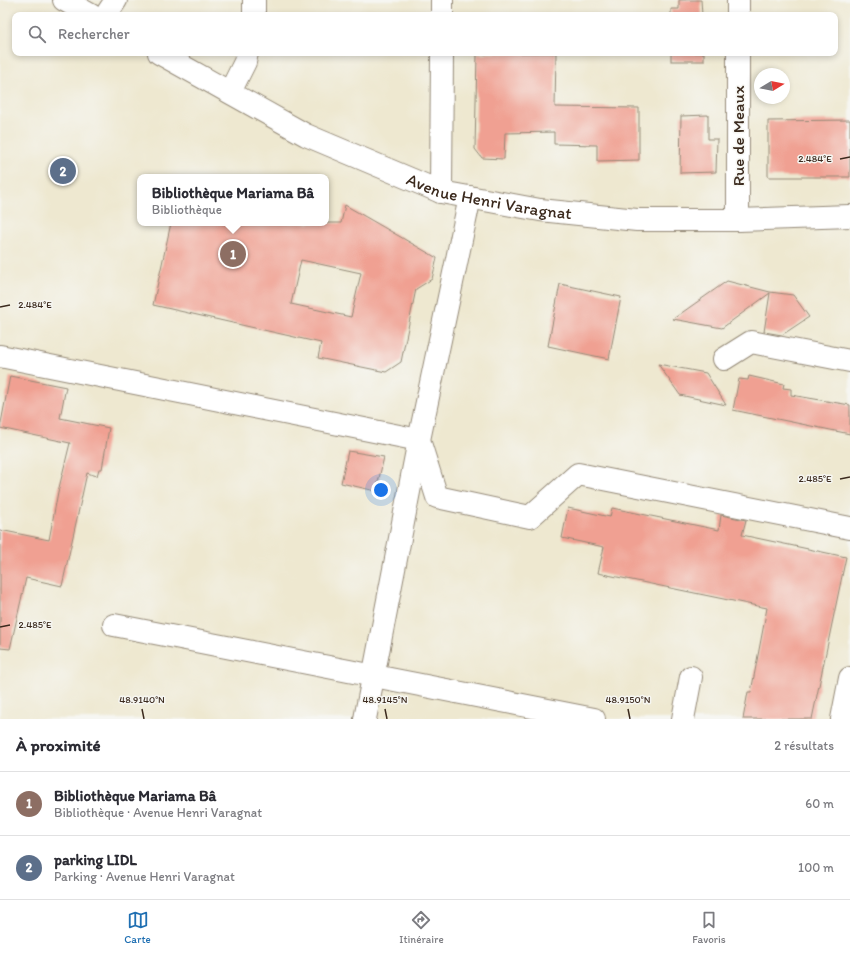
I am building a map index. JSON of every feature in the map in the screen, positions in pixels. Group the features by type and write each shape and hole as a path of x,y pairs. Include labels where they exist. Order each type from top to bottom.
{"street":[{"path":"64,0 86,12"},
{"path":"108,12 116,0"},
{"path":"254,0 254,12"},
{"path":"442,0 442,12"},
{"path":"738,0 738,12"},
{"name":"Avenue Henri Varagnat","path":"164,56 306,135 441,192 540,210 637,220 738,220 850,216"},
{"path":"230,92 247,56"},
{"path":"441,192 442,56"},
{"name":"Rue de Meaux","path":"738,56 738,220"},
{"path":"365,719 419,440 470,197"},
{"path":"724,359 751,342 850,361"},
{"path":"0,356 419,440"},
{"path":"419,440 437,497 530,517 578,474 850,528"},
{"path":"114,626 594,719"},
{"path":"684,719 691,677"},
{"path":"842,719 850,678"}],"building":[{"path":"679,0 701,0 702,12 671,12 671,9 679,9"},
{"path":"477,56 556,56 555,107 639,108 639,160 597,161 597,145 554,144 554,132 505,133 504,159 482,158 475,149"},
{"path":"671,56 704,56 704,61 671,61"},
{"path":"708,115 708,139 717,139 716,172 680,173 681,116"},
{"path":"850,120 850,177 768,177 768,121"},
{"path":"345,205 437,258 432,279 416,289 401,362 386,372 318,358 321,343 153,305 170,226 329,226 329,223 341,223","holes":["301,260 361,273 351,317 291,304"]},
{"path":"727,281 770,292 793,295 809,317 782,335 764,332 770,293 722,328 673,319"},
{"path":"560,284 621,297 609,359 548,346"},
{"path":"658,364 706,373 726,405 680,395"},
{"path":"10,376 66,387 60,418 109,428 102,469 99,469 97,476 87,473 62,586 26,578 10,649 0,648 0,530 49,540 58,492 70,443 0,428"},
{"path":"749,376 784,384 783,388 791,389 791,395 850,405 850,434 733,410 739,379 748,380"},
{"path":"348,451 384,457 376,491 341,483"},
{"path":"568,508 610,517 612,508 719,530 721,515 746,520 742,535 846,557 812,719 743,719 748,692 751,692 767,608 598,573 604,547 562,538"}],"place":[{"name":"parking LIDL","path":"63,171"},
{"name":"Bibliothèque Mariama Bâ","path":"233,254"}]}
